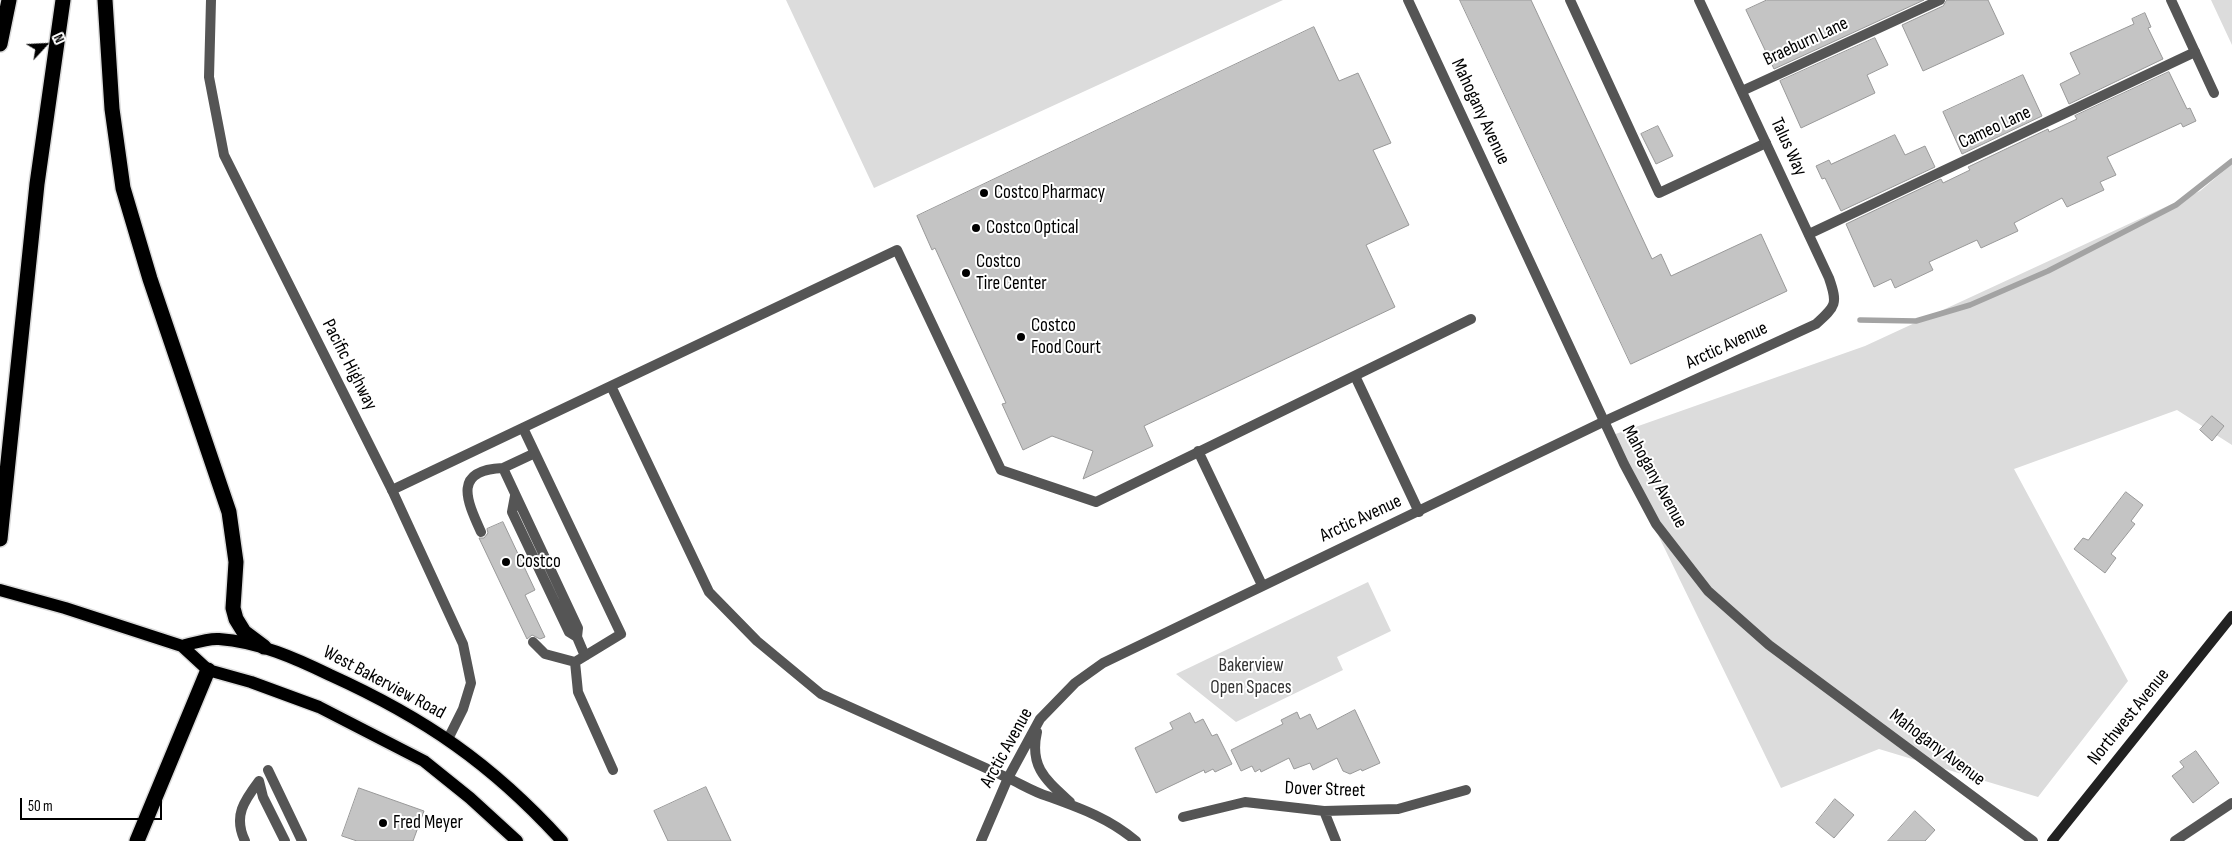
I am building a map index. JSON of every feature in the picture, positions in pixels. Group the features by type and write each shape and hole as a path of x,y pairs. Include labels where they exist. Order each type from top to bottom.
{"highway":[{"path":"0,44 8,0"},
{"path":"0,539 37,184 63,0"},
{"path":"105,0 112,109 123,188 150,279 228,505 236,562 233,608 236,620 244,632 264,647"},
{"path":"137,841 208,670"}],"main road":[{"name":"West Bakerview Road","path":"0,590 65,608 182,646 208,670 252,682 318,707 424,761 470,798 517,841"},
{"name":"Northwest Avenue","path":"2052,841 2232,616"},
{"name":"West Bakerview Road","path":"182,646 218,639 264,647 379,697 448,738 506,784 562,841"}],"street":[{"name":"Pacific Highway","path":"212,0 209,77 224,155 392,490 463,644 471,683 463,709 448,738"},
{"name":"Mahogany Avenue","path":"1408,0 1605,421 1656,524 1708,591 1769,645 2033,841"},
{"path":"1570,0 1659,193 1766,143"},
{"name":"Talus Way","path":"1699,0 1829,278 1836,298 1830,311"},
{"name":"Braeburn Lane","path":"1742,91 1940,0"},
{"path":"2171,0 2214,92"},
{"name":"Cameo Lane","path":"1809,234 2195,52"},
{"path":"392,490 897,250 1001,470 1096,502 1471,319"},
{"name":"Arctic Avenue","path":"980,841 1008,778 1040,719 1075,682 1103,663 1605,421 1816,324 1830,311"},
{"path":"1355,376 1419,512"},
{"path":"611,386 709,592 757,641 821,694 1046,796 1073,804 1102,817 1120,827 1136,841"},
{"path":"523,428 621,634 575,662 545,654 534,642"},
{"path":"1198,452 1262,585"},
{"path":"481,532 467,501 466,487 470,478 480,471 503,468 535,453"},
{"path":"503,468 578,628 577,637 585,656"},
{"path":"575,662 578,692 612,770"},
{"path":"1040,719 1033,749 1040,770 1050,783 1073,804"},
{"path":"268,770 302,841"},
{"path":"245,841 239,828 240,816 247,798 259,781 263,797 285,841"},
{"name":"Dover Street","path":"1183,817 1245,802 1324,811 1398,809 1466,790"},
{"path":"2175,841 2232,803"},
{"path":"1324,811 1336,841"}],"green space":[{"path":"786,0 1283,0 874,188"},
{"path":"2211,0 2232,0 2232,45"},
{"path":"2232,164 2232,445 2177,410 2014,469 2128,681 2038,797 1879,749 1781,788 1610,436 1865,346 2200,191"},
{"name":"Bakerview Open Spaces","path":"1368,582 1391,631 1337,657 1343,670 1236,722 1176,674"}],"building":[{"path":"1460,0 1531,0 1652,259 1661,254 1671,276 1761,234 1787,291 1631,364"},
{"path":"1767,0 1924,0 1774,69 1746,10"},
{"path":"1947,0 1988,0 2004,34 1923,71 1902,25 1943,6"},
{"path":"2145,13 2151,27 2148,28 2163,59 2069,104 2060,84 2080,74 2070,53 2134,24 2132,19"},
{"path":"1314,27 1339,81 1358,73 1391,143 1373,150 1409,225 1366,245 1395,307 1144,426 1153,446 1083,479 1093,451 1052,436 1023,450 1002,404 1006,403 935,248 932,250 917,216"},
{"path":"1875,38 1888,65 1867,75 1875,93 1801,128 1780,81"},
{"path":"2169,72 2187,109 2190,108 2196,121 2183,127 2181,123 2107,157 2116,175 2100,182 2104,190 2067,207 2062,198 2014,223 2018,231 1981,248 1977,240 1929,262 1933,270 1895,288 1891,279 1874,287 1846,224 1941,179 1943,183 1970,170 1968,167 2048,129 2049,132 2077,119 2075,116"},
{"path":"2023,75 2042,116 1962,154 1943,112"},
{"path":"1658,126 1673,156 1656,164 1641,134"},
{"path":"1895,135 1905,155 1925,146 1935,167 1841,211 1825,178 1822,179 1816,166 1829,160 1831,164"},
{"path":"2212,416 2224,426 2212,441 2200,430"},
{"path":"2126,492 2143,505 2131,521 2135,524 2111,554 2116,558 2105,573 2074,549 2083,538 2088,540"},
{"name":"Costco","path":"503,522 535,590 525,595 545,637 540,639 532,635 527,639 479,538 484,538 488,533 487,529"},
{"path":"1355,710 1380,763 1362,771 1361,769 1350,774 1343,771 1337,758 1313,770 1310,763 1294,769 1289,758 1261,772 1260,769 1255,772 1252,766 1241,771 1231,750 1283,724 1281,720 1297,712 1300,719 1310,714 1317,729"},
{"path":"1190,713 1195,723 1203,719 1212,736 1217,734 1232,764 1215,772 1213,769 1205,773 1204,770 1156,793 1135,748 1173,729 1170,723"},
{"path":"2196,751 2219,783 2193,803 2172,776 2184,767 2180,762"},
{"path":"706,787 731,841 668,841 654,811"},
{"name":"Fred Meyer","path":"359,788 424,811 413,841 357,841 342,836"},
{"path":"1835,799 1854,815 1834,838 1816,823"},
{"path":"1915,811 1935,830 1925,841 1888,841"}],"waterway":[{"path":"1860,320 1916,321 1970,305 2048,271 2176,205 2232,161"}],"place":[{"name":"Costco Pharmacy","path":"984,193"},
{"name":"Costco Optical","path":"976,228"},
{"name":"Costco Tire Center","path":"966,273"},
{"name":"Costco Food Court","path":"1021,337"},
{"name":"Costco","path":"506,562"},
{"name":"Fred Meyer","path":"383,823"}]}
